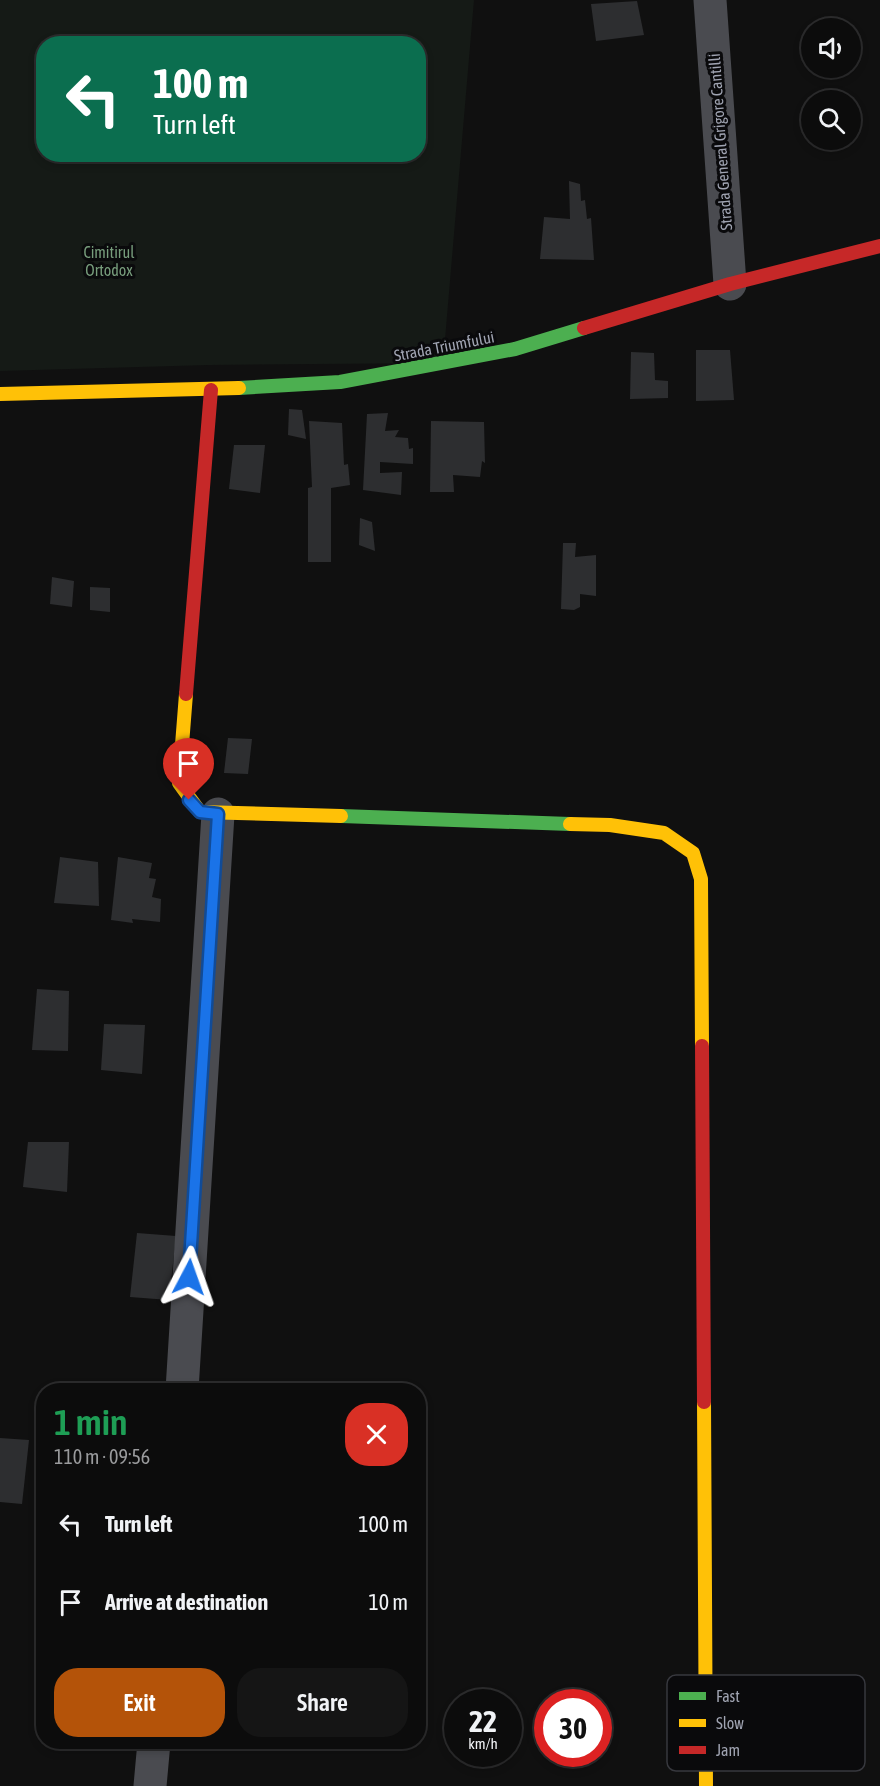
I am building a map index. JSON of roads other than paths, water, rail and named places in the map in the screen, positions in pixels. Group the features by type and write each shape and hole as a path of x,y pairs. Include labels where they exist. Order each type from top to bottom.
{"street":[{"name":"Strada General Grigore Cantilli","path":"710,0 730,284"},
{"name":"Strada Triumfului","path":"0,394 211,390 340,382 515,349 730,284 880,246"},
{"path":"211,390 179,783 200,812 610,825 664,833 693,853 701,879 705,1675"},
{"path":"182,1383 218,814"},
{"path":"150,1786 153,1749"},
{"path":"706,1771 706,1786"}],"park label":[{"name":"Cimitirul Ortodox","path":"109,261"}]}
